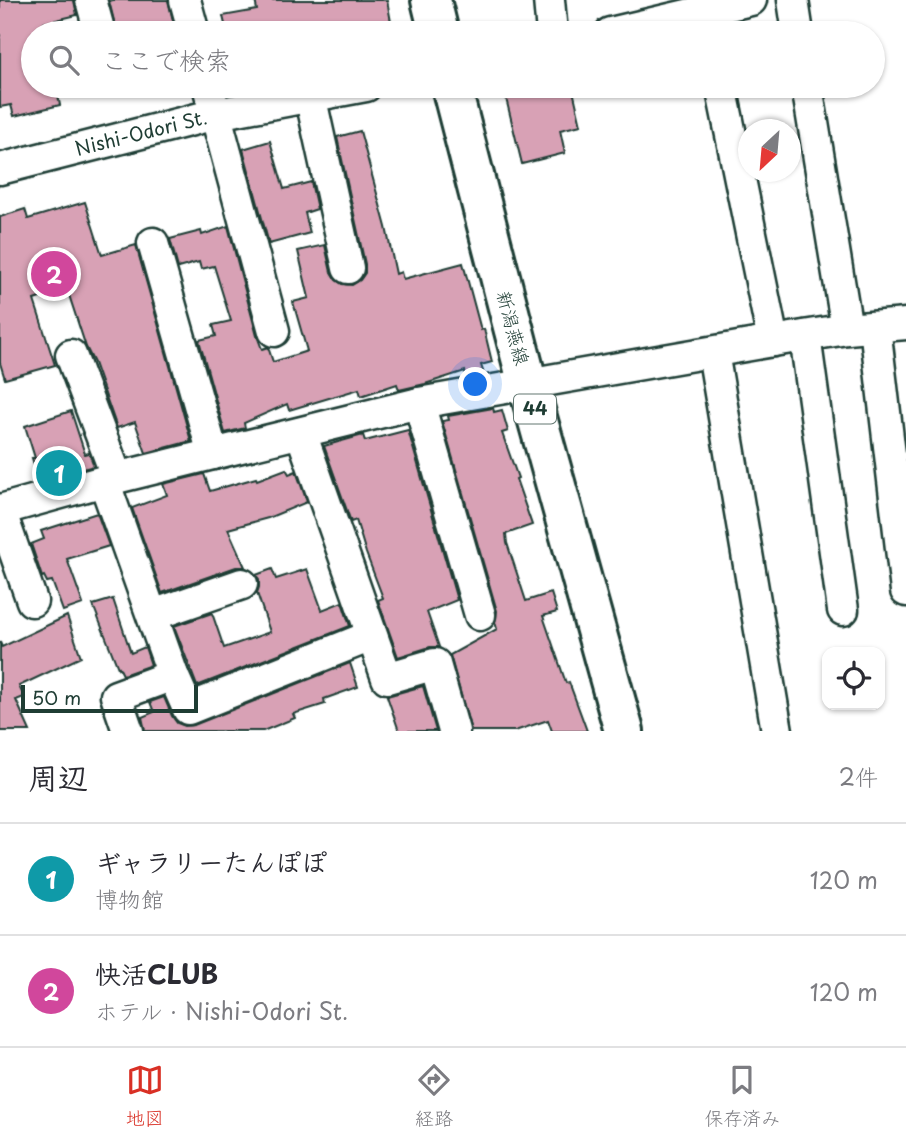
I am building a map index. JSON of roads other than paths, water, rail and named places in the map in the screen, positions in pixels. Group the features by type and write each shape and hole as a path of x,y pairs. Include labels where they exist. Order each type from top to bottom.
{"main road":[{"path":"431,0 436,21"},
{"name":"新潟燕線","path":"454,98 528,385 624,731"}],"street":[{"path":"91,0 97,21"},
{"path":"185,0 191,21"},
{"path":"549,0 551,21"},
{"path":"632,21 649,12 706,15 751,0"},
{"path":"793,0 796,21"},
{"path":"211,98 274,331"},
{"name":"Nishi-Odori St.","path":"0,169 216,114 295,98"},
{"path":"311,98 348,268"},
{"path":"723,98 773,341"},
{"path":"810,98 861,328 906,591"},
{"path":"153,243 213,454"},
{"path":"32,601 0,510 111,479 419,403 773,341 906,324"},
{"path":"805,336 843,610"},
{"path":"713,352 777,731"},
{"path":"71,355 153,615 188,709 372,636"},
{"path":"419,403 480,615"},
{"path":"301,433 387,678 435,664 454,731"},
{"path":"153,615 242,584"},
{"path":"128,731 116,696 173,674"}],"place":[{"name":"快活CLUB","path":"54,274"},
{"name":"ギャラリーたんぽぽ","path":"59,473"}]}
